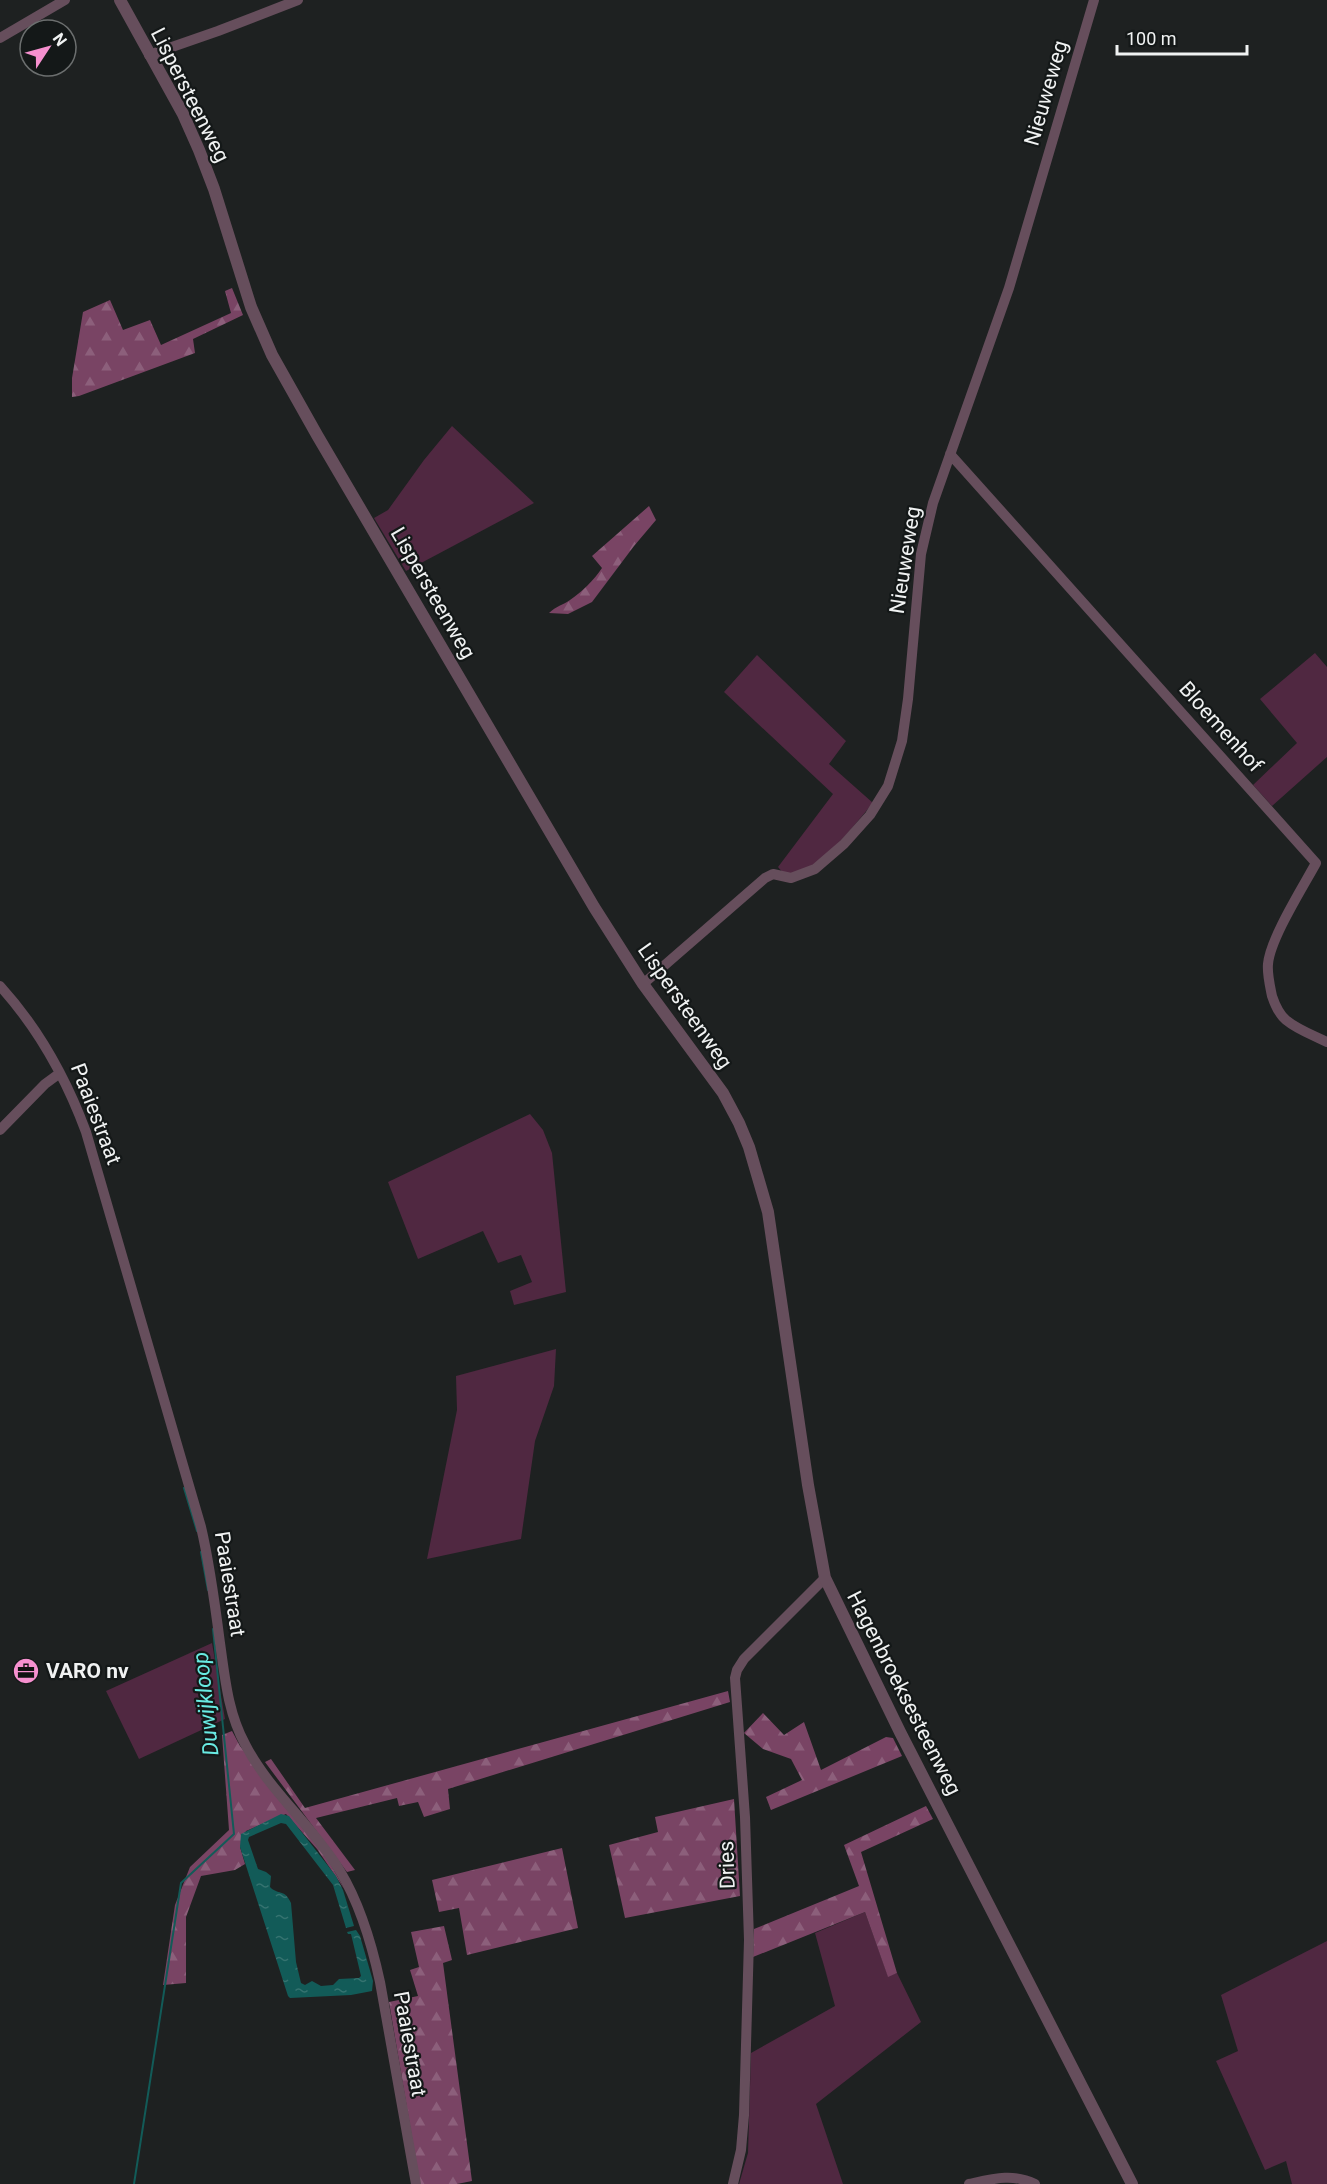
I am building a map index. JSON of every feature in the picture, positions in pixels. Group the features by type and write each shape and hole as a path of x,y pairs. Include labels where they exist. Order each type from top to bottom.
{"street":[{"path":"0,38 65,0"},
{"name":"Lispersteenweg","path":"120,0 183,114 207,170 251,307 272,355 564,856 643,984 723,1093 749,1147 759,1181"},
{"path":"149,55 298,0"},
{"name":"Nieuweweg","path":"643,984 765,878 773,874 791,878 815,869 844,844 870,815 888,786 902,741 921,554 933,503 1009,288 1094,0"},
{"name":"Bloemenhof","path":"950,454 1316,863 1273,944 1268,962 1268,975 1278,1011 1285,1019 1295,1027 1327,1042"},
{"name":"Paaiestraat","path":"0,986 32,1025 60,1073 86,1132 201,1527 212,1576 231,1710 245,1744 256,1762 339,1869 354,1899 380,1982 416,2184"},
{"path":"0,1130 45,1084 60,1073"},
{"name":"Hagenbroeksesteenweg","path":"759,1181 768,1212 808,1485 825,1578 895,1722 1132,2184"},
{"name":"Dries","path":"733,2184 741,2150 744,2115 749,1940 745,1817 735,1678 744,1659 825,1578"},
{"path":"969,2184 1007,2176 1035,2184"}],"shaded area":[{"path":"452,426 534,503 406,571 374,518 388,510"},
{"path":"1315,653 1327,667 1327,757 1272,806 1253,785 1297,743 1260,699"},
{"path":"757,655 846,741 829,764 873,803 822,859 810,867 784,874 778,867 833,794 724,692"},
{"path":"530,1114 543,1130 552,1153 566,1292 514,1305 510,1291 532,1282 521,1255 498,1263 483,1231 418,1259 388,1182"},
{"path":"556,1349 554,1386 535,1441 521,1539 427,1559 457,1410 456,1376"},
{"path":"212,1643 225,1719 139,1759 106,1691"},
{"path":"865,1912 888,1976 897,1973 921,2022 816,2104 843,2184 739,2184 748,2153 751,2053 835,2006 815,1933"},
{"path":"1327,1941 1327,2184 1292,2184 1286,2161 1265,2170 1216,2061 1238,2051 1221,1995"}],"green space":[{"path":"232,288 243,315 193,339 195,353 72,397 72,378 83,312 110,300 123,330 150,320 161,345 231,313 225,291"},
{"path":"649,506 656,520 592,602 568,614 549,613 574,597 592,581 602,568 592,556"},
{"path":"728,1691 730,1702 448,1789 450,1809 424,1817 418,1802 399,1806 397,1798 316,1818 355,1870 347,1872 265,1762 271,1759 305,1808"},
{"path":"763,1713 784,1735 804,1722 821,1770 886,1737 893,1738 902,1756 771,1810 766,1797 802,1780 791,1759 763,1749 744,1733"},
{"path":"232,1731 240,1746 327,1858 345,1890 317,1849 286,1814 246,1831 240,1847 245,1864 235,1870 201,1876 186,1917 186,1983 163,1985 175,1905 190,1867 229,1830 222,1735"},
{"path":"734,1799 740,1896 625,1918 609,1845 658,1832 655,1817"},
{"path":"926,1806 933,1819 861,1852 897,1973 888,1977 865,1912 753,1957 754,1929 859,1886 844,1845"},
{"path":"562,1848 578,1928 467,1955 459,1908 439,1912 432,1880"},
{"path":"444,1926 452,1960 443,1963 472,2181 457,2184 420,2184 389,2002 418,1996 410,1970 419,1967 411,1932"}],"water":[{"path":"281,1814 289,1816 336,1876 343,1890 354,1926 346,1928 333,1885 286,1824 281,1823 249,1837 258,1869 271,1876 270,1887 285,1894 291,1903 296,1962 301,1983 305,1985 312,1981 321,1986 333,1985 339,1979 359,1978 361,1976 351,1934 347,1932 356,1930 360,1936 373,1981 372,1991 351,1995 290,1998 288,1996 240,1847 241,1834"}],"waterway":[{"name":"Duwijkloop","path":"184,1488 197,1531"},
{"name":"Duwijkloop","path":"201,1552 208,1590"},
{"name":"Duwijkloop","path":"134,2184 181,1883 234,1834 213,1629"}],"place":[{"name":"VARO nv","path":"26,1671"}]}
